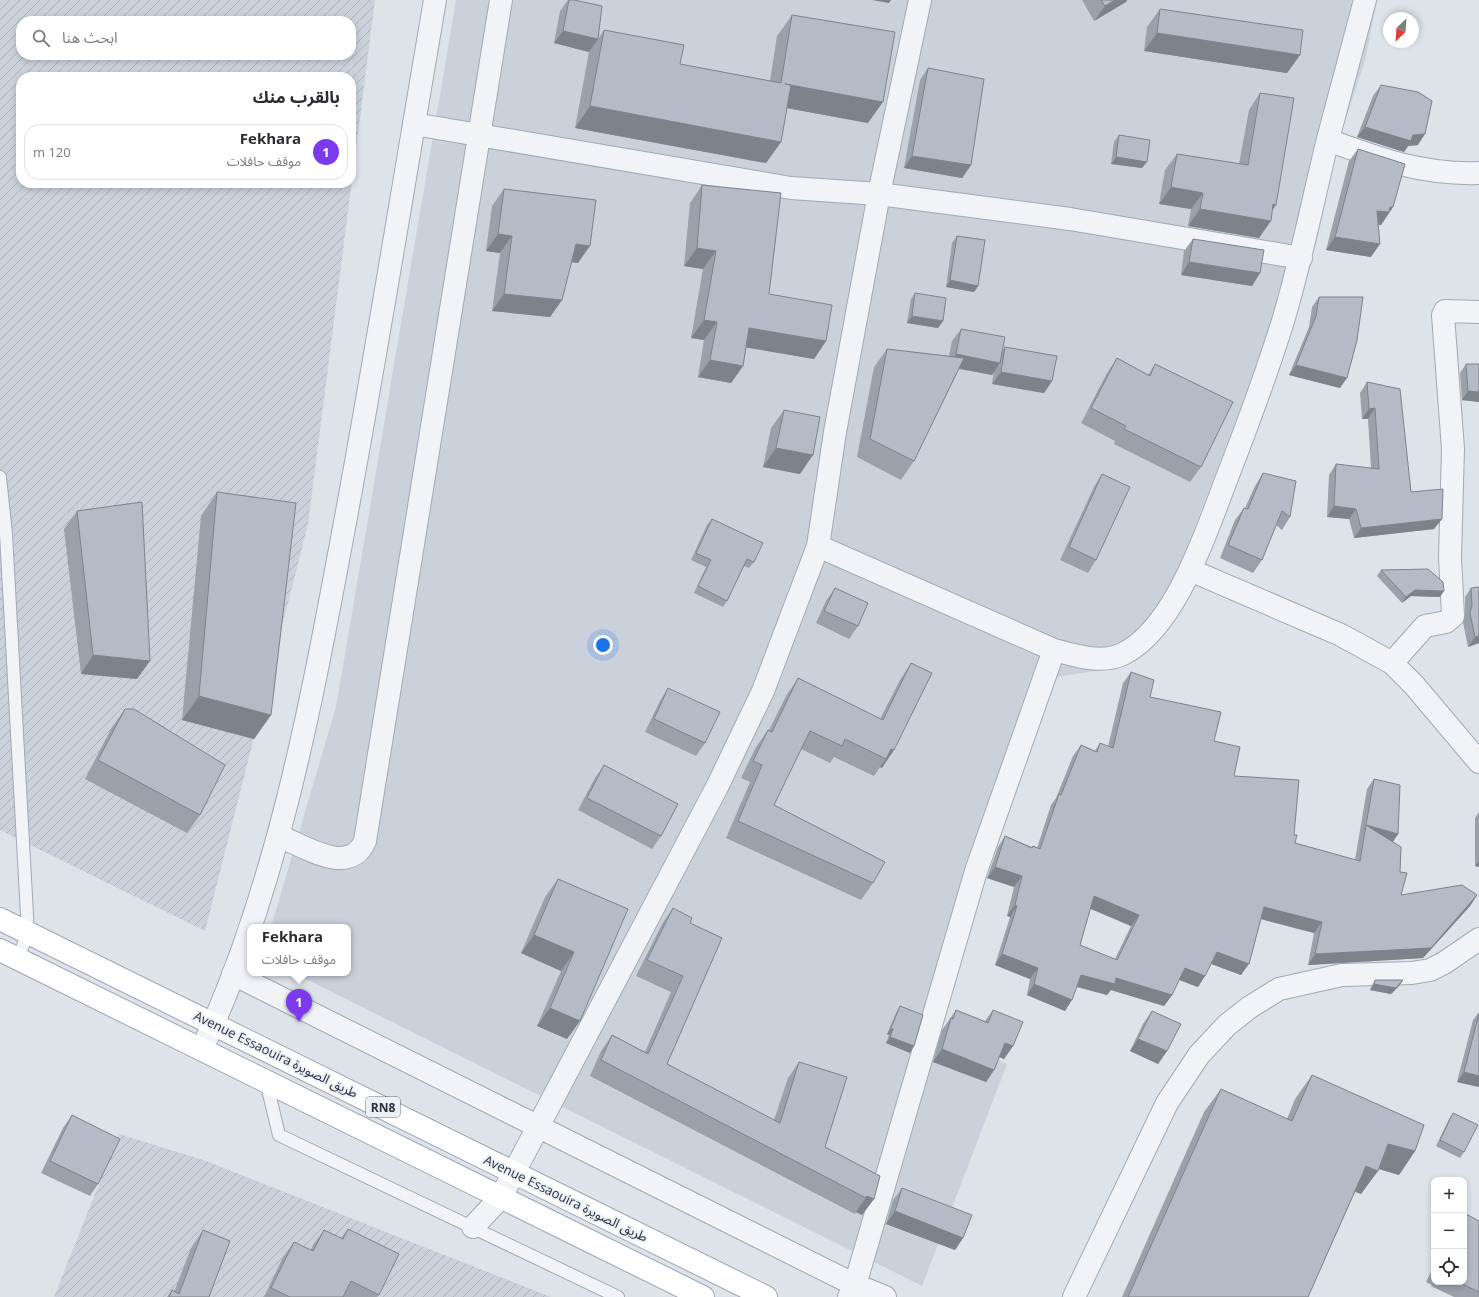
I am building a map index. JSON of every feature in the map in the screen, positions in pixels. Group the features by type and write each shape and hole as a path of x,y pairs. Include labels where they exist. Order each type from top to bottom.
{"main road":[{"name":"Avenue Essaouira طريق الصويرة","path":"0,919 766,1297"},
{"name":"Avenue Essaouira طريق الصويرة","path":"9,954 502,1196 703,1297"}],"street":[{"path":"250,924 279,836 314,690 371,386 435,0"},
{"path":"279,836 325,855 337,858 354,856 359,853 365,841 501,0"},
{"path":"472,1227 502,1196 717,787 763,691 818,546 835,432 879,194 920,0"},
{"path":"818,546 1054,650 1083,657 1103,659 1122,654 1145,639 1161,620 1190,570 1256,401 1282,322 1300,258 1328,140 1365,0"},
{"path":"414,124 791,188 879,194 1070,220 1300,258"},
{"path":"1328,140 1391,163 1412,168 1434,172 1479,173"},
{"path":"1392,663 1425,626 1446,622 1453,616 1450,558 1453,449 1443,318 1446,311 1479,312"},
{"path":"1190,570 1341,635 1392,663 1414,685 1479,762"},
{"path":"852,1291 976,871 1054,650"},
{"path":"202,1049 233,974 247,932"},
{"path":"1074,1297 1167,1103 1199,1055 1227,1025 1250,1007 1279,989 1342,975 1412,974 1430,970 1444,963 1479,939"},
{"path":"233,974 538,1128 852,1291 885,1297"}],"lane":[{"path":"0,477 6,534 28,933 9,954"},
{"path":"266,1081 279,1135 618,1297"}],"shaded area":[{"path":"0,0 375,0 356,149 356,72 16,72 16,188 351,188 308,524 205,931 0,830"},
{"path":"456,0 1377,0 1365,61 1298,262 1162,611 1100,670 1045,679 930,1031 1007,1064 922,1286 300,976 351,976 351,924 272,924 336,707"},
{"path":"119,1134 206,1161 551,1297 54,1297"}],"building":[{"path":"569,0 602,6 598,39 563,31"},
{"path":"1101,0 1115,0 1105,6"},
{"path":"1160,9 1303,30 1300,55 1157,33"},
{"path":"792,15 895,32 883,102 791,85 781,142 590,106 604,30 684,45 680,64 781,83"},
{"path":"928,68 984,79 971,165 912,156"},
{"path":"1381,85 1418,92 1432,101 1425,134 1413,135 1411,141 1365,127"},
{"path":"1260,93 1294,98 1276,205 1273,204 1271,221 1200,209 1203,193 1171,187 1177,154 1248,165"},
{"path":"1119,135 1150,140 1147,162 1116,157"},
{"path":"1358,149 1405,164 1393,207 1390,207 1389,212 1377,211 1380,244 1335,237"},
{"path":"702,185 781,193 769,294 832,305 826,341 749,328 743,366 710,360 717,322 704,320 716,251 697,248"},
{"path":"504,189 596,200 590,246 576,244 562,300 504,294 512,236 498,234"},
{"path":"957,236 985,240 978,286 950,280"},
{"path":"1193,239 1264,250 1260,273 1189,262"},
{"path":"915,293 946,298 943,321 912,316"},
{"path":"1319,297 1363,297 1357,340 1347,378 1296,365 1316,316"},
{"path":"961,329 1005,337 1000,363 956,354"},
{"path":"1005,347 1057,356 1052,381 1001,372"},
{"path":"887,349 964,358 914,461 870,439"},
{"path":"1117,358 1150,376 1155,364 1233,402 1201,467 1124,429 1126,426 1091,408"},
{"path":"1466,364 1479,364 1479,392 1468,391"},
{"path":"1367,382 1400,389 1411,492 1443,489 1442,519 1361,528 1356,509 1334,506 1336,464 1379,469 1375,408 1369,409"},
{"path":"784,410 820,417 813,455 776,448"},
{"path":"1263,473 1296,481 1290,517 1282,511 1262,560 1228,545 1244,508 1248,509"},
{"path":"1102,474 1130,487 1096,560 1069,547"},
{"path":"217,492 296,503 271,715 199,696"},
{"path":"142,502 150,661 93,655 77,511"},
{"path":"712,519 763,543 754,562 747,559 727,601 698,586 711,560 696,553"},
{"path":"1428,569 1443,582 1444,591 1415,590 1406,597 1381,570"},
{"path":"1479,587 1479,636 1475,637 1470,613 1472,606 1471,588"},
{"path":"835,588 868,603 858,626 824,611"},
{"path":"911,663 932,673 894,750 891,749 886,759 845,739 842,746 810,731 774,805 885,862 873,883 738,821 762,765 753,761 768,730 772,732 798,678 883,720"},
{"path":"1131,672 1154,680 1150,697 1221,712 1214,741 1240,747 1234,776 1299,780 1294,835 1297,835 1295,843 1360,861 1366,825 1401,847 1400,872 1407,873 1401,895 1462,885 1477,895 1431,948 1315,954 1322,922 1264,907 1249,964 1217,952 1205,976 1185,968 1172,995 1116,978 1115,984 1081,975 1072,1000 1034,984 1038,968 1002,954 1017,906 1015,905 1022,876 995,867 1005,836 1032,848 1033,846 1040,849 1059,794 1061,795 1081,745 1097,752 1100,743 1113,748","holes":["1094,896 1139,915 1117,960 1080,945"]},
{"path":"668,688 720,712 705,743 654,719"},
{"path":"125,709 134,709 225,765 200,815 98,760"},
{"path":"604,765 678,804 661,836 587,798"},
{"path":"1374,779 1400,785 1398,834 1366,825"},
{"path":"558,879 628,909 580,1021 550,1008 574,952 534,935"},
{"path":"673,908 692,918 690,923 722,938 667,1064 780,1123 799,1062 847,1077 825,1147 880,1176 874,1199 867,1196 866,1198 601,1060 612,1035 648,1054 683,976 647,960"},
{"path":"1375,980 1403,980 1396,988 1374,984"},
{"path":"900,1006 923,1015 914,1046 890,1037 893,1029 891,1028"},
{"path":"956,1010 988,1023 993,1010 1023,1022 1013,1046 1005,1043 994,1070 942,1049 951,1018 953,1019"},
{"path":"1152,1011 1181,1024 1167,1051 1138,1039"},
{"path":"1479,1014 1479,1076 1464,1072"},
{"path":"1312,1075 1424,1125 1415,1151 1388,1144 1378,1171 1366,1166 1308,1297 1128,1297 1221,1089 1292,1121"},
{"path":"1453,1113 1478,1125 1464,1152 1440,1140"},
{"path":"72,1115 120,1139 98,1184 50,1161"},
{"path":"902,1188 972,1215 963,1238 895,1211"},
{"path":"1467,1215 1479,1221 1479,1292 1464,1285 1467,1285"},
{"path":"348,1229 399,1254 379,1295 351,1281 343,1297 290,1297 271,1288 294,1242 313,1251 324,1230 343,1239"},
{"path":"203,1230 230,1241 209,1297 169,1297 172,1290 179,1294"}],"place":[{"name":"Fekhara","path":"299,1022"}]}
